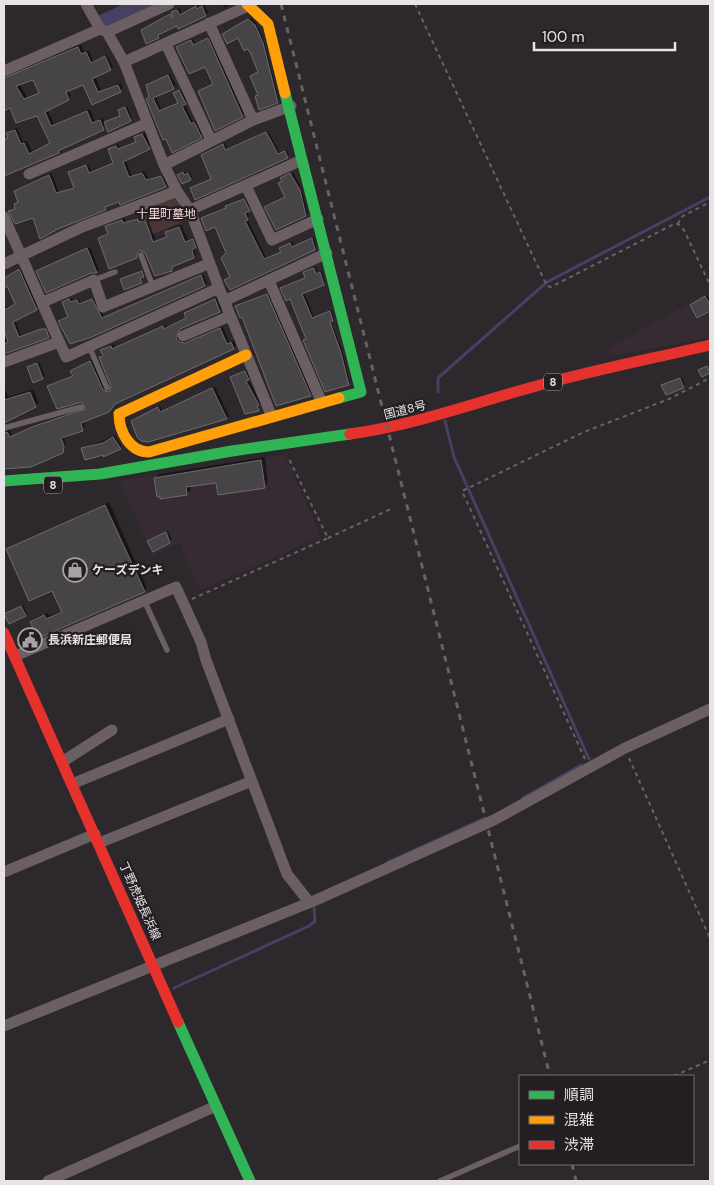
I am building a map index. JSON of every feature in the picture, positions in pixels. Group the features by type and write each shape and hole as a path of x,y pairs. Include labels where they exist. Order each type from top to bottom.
{"main road":[{"path":"246,355 126,409 119,414 130,445 140,453 361,392 328,253 302,160 268,24 247,5"},
{"name":"国道8号","path":"4,481 100,474 232,451 373,431 397,426 544,384 710,345"},
{"name":"国道8号","path":"4,493 95,478 100,474"},
{"name":"丁野虎姫長浜線","path":"4,632 10,655 62,762 250,1181"}],"street":[{"path":"86,4 124,62 164,165 177,191 190,210 208,264 272,417"},
{"path":"4,71 169,4"},
{"path":"124,62 247,5"},
{"path":"209,23 254,120"},
{"path":"166,44 211,140"},
{"path":"164,165 211,140 290,106"},
{"path":"29,174 148,123"},
{"path":"190,210 302,160"},
{"path":"246,186 272,240 318,219"},
{"path":"4,264 22,254 82,228 177,191"},
{"path":"4,217 66,357 219,288"},
{"path":"224,301 328,253"},
{"path":"43,302 94,280 103,308 208,264"},
{"path":"270,281 322,403"},
{"path":"182,336 230,316"},
{"path":"4,362 59,342"},
{"path":"10,655 176,587 201,642 206,660 287,874 309,902"},
{"path":"4,1026 309,902 494,820 624,748 710,709"},
{"path":"72,784 229,718"},
{"path":"62,762 112,730"},
{"path":"4,872 252,781"},
{"path":"48,1181 216,1106"}],"lane":[{"path":"141,255 154,287"},
{"path":"94,280 115,272"},
{"path":"89,346 107,388"},
{"path":"4,428 81,407"},
{"path":"144,600 166,650"},
{"path":"440,1181 519,1146"}],"path":[{"path":"415,4 543,281 547,286 551,287 670,224 678,224 684,230 710,285"},
{"path":"678,224 681,217 710,202"},
{"path":"589,768 462,491 584,432 669,399 710,378"},
{"path":"287,454 328,538"},
{"path":"183,602 393,508"},
{"path":"624,748 710,938"},
{"path":"676,1075 710,1060"}],"shaded area":[{"path":"710,292 710,338 609,356 606,349"},
{"path":"285,455 321,537 200,590 179,543 152,557 146,539 119,481"}],"green space":[{"name":"十里町墓地","path":"173,195 180,202 187,220 151,235 142,209"}],"building":[{"path":"196,6 197,9 202,6 206,16 178,29 177,26 158,35 159,38 146,44 141,30 170,14 173,18 171,12 177,10 180,15"},
{"path":"248,19 255,25 263,43 278,103 259,110 255,96 258,95 250,76 258,72 250,52 247,49 244,51 238,38 227,44 222,34"},
{"path":"208,38 243,117 215,131 198,91 213,84 205,67 189,74 176,47 191,40 193,45"},
{"path":"78,47 81,54 86,52 91,63 105,56 111,70 92,79 98,92 118,85 121,92 92,105 83,85 66,92 69,100 45,112 51,126 87,111 92,123 100,120 104,130 58,151 59,153 4,176 4,139 8,138 6,133 15,130 21,144 24,143 29,154 50,143 37,116 16,123 10,108 4,111 4,78","holes":["33,80 39,93 24,99 16,86"]},
{"path":"168,75 174,89 153,98 159,111 178,103 173,93 179,90 186,104 182,106 191,124 194,122 202,138 172,153 166,139 163,140 146,99 149,97 146,85"},
{"path":"125,107 131,121 108,132 104,122 120,116 118,110"},
{"path":"266,132 278,154 285,151 288,158 195,200 190,188 211,179 201,155 223,144 225,150"},
{"path":"142,134 150,149 123,162 129,177 142,173 146,180 161,176 166,187 120,205 119,202 105,207 106,210 58,229 40,239 33,218 15,224 8,211 15,209 14,204 18,202 14,191 49,175 56,193 74,188 68,172 86,165 89,173 113,163 108,149 116,146 118,149 136,142 134,137"},
{"path":"183,172 184,175 188,173 191,180 182,184 177,175"},
{"path":"290,173 300,190 306,216 276,230 264,207 285,197 278,183 282,181 280,178"},
{"path":"244,199 250,211 245,213 248,220 245,221 264,259 281,252 279,248 290,243 292,247 312,238 315,250 230,290 224,280 230,277 221,258 226,253 215,227 206,231 201,218"},
{"path":"138,219 139,222 145,220 153,242 167,237 165,232 179,227 185,242 193,239 196,247 192,250 194,258 172,267 172,271 155,276 145,253 140,250 137,258 109,269 98,238 108,234 105,226 122,220 123,223"},
{"path":"87,248 97,273 91,273 46,293 36,271"},
{"path":"314,268 316,274 320,272 324,285 302,294 312,318 330,311 333,321 330,322 341,353 349,385 325,392 303,340 306,339 290,299 286,301 280,288 305,278 303,272"},
{"path":"19,269 37,310 13,322 19,337 46,329 49,338 4,354 4,344 8,342 4,330 4,310 15,304 7,286 4,288 4,278"},
{"path":"142,271 144,277 140,278 142,283 124,290 120,279"},
{"path":"201,275 205,286 92,337 70,344 58,321 68,317 62,302 69,299 71,302 77,300 79,304 92,299 102,318"},
{"path":"267,294 311,396 276,406 242,317 240,318 235,306"},
{"path":"705,296 710,305 710,311 697,318 690,305"},
{"path":"215,299 220,312 180,329 176,338 179,342 185,343 220,328 227,344 231,342 234,349 115,404 109,412 81,423 83,431 61,438 64,446 63,453 31,467 4,469 4,433 7,432 10,437 32,427 85,409 82,402 57,409 47,386 73,376 70,371 90,361 103,390 109,392 111,387 99,357 103,356 100,350 111,346 112,349 163,326 164,329 186,318 184,313"},
{"path":"37,363 43,379 33,383 27,367"},
{"path":"707,366 710,373 702,377 698,370"},
{"path":"245,371 249,380 246,381 259,405 257,406 259,411 245,414 230,377"},
{"path":"680,378 684,388 666,395 661,385"},
{"path":"212,388 227,419 148,442 141,441 137,437 131,421 158,407 160,412"},
{"path":"30,392 36,407 4,423 4,400"},
{"path":"113,437 121,449 103,457 103,455 85,460 81,448 103,443"},
{"path":"261,460 265,488 218,495 216,483 186,487 187,495 160,499 160,496 157,497 154,478"},
{"name":"ケーズデンキ","path":"105,505 145,592 27,643 24,635 34,630 30,622 44,615 46,619 62,612 52,591 29,601 6,549"},
{"path":"166,532 170,543 153,552 147,541"},
{"path":"21,606 26,616 9,624 4,614"}],"waterway":[{"path":"104,23 145,4"},
{"path":"438,392 438,378 547,282 710,197"},
{"path":"445,421 454,457 589,759"},
{"path":"523,798 581,765"},
{"path":"388,862 485,818"},
{"path":"174,988 309,926 315,921 314,905"}],"railway":[{"path":"281,4 550,1075"},
{"path":"572,1165 576,1181"}],"traffic: fast":[{"path":"285,93 361,392 339,398"},
{"path":"4,481 100,474 232,451 350,434"},
{"path":"178,1022 250,1181"}],"traffic: slow":[{"path":"247,4 268,24 285,93"},
{"path":"246,355 119,414 121,428 127,440 136,449 149,452 339,398"}],"traffic: jam":[{"path":"350,434 399,425 606,368 710,345"},
{"path":"4,633 178,1022"}],"place":[{"name":"ケーズデンキ","path":"75,570"},
{"name":"長浜新庄郵便局","path":"30,640"}]}
